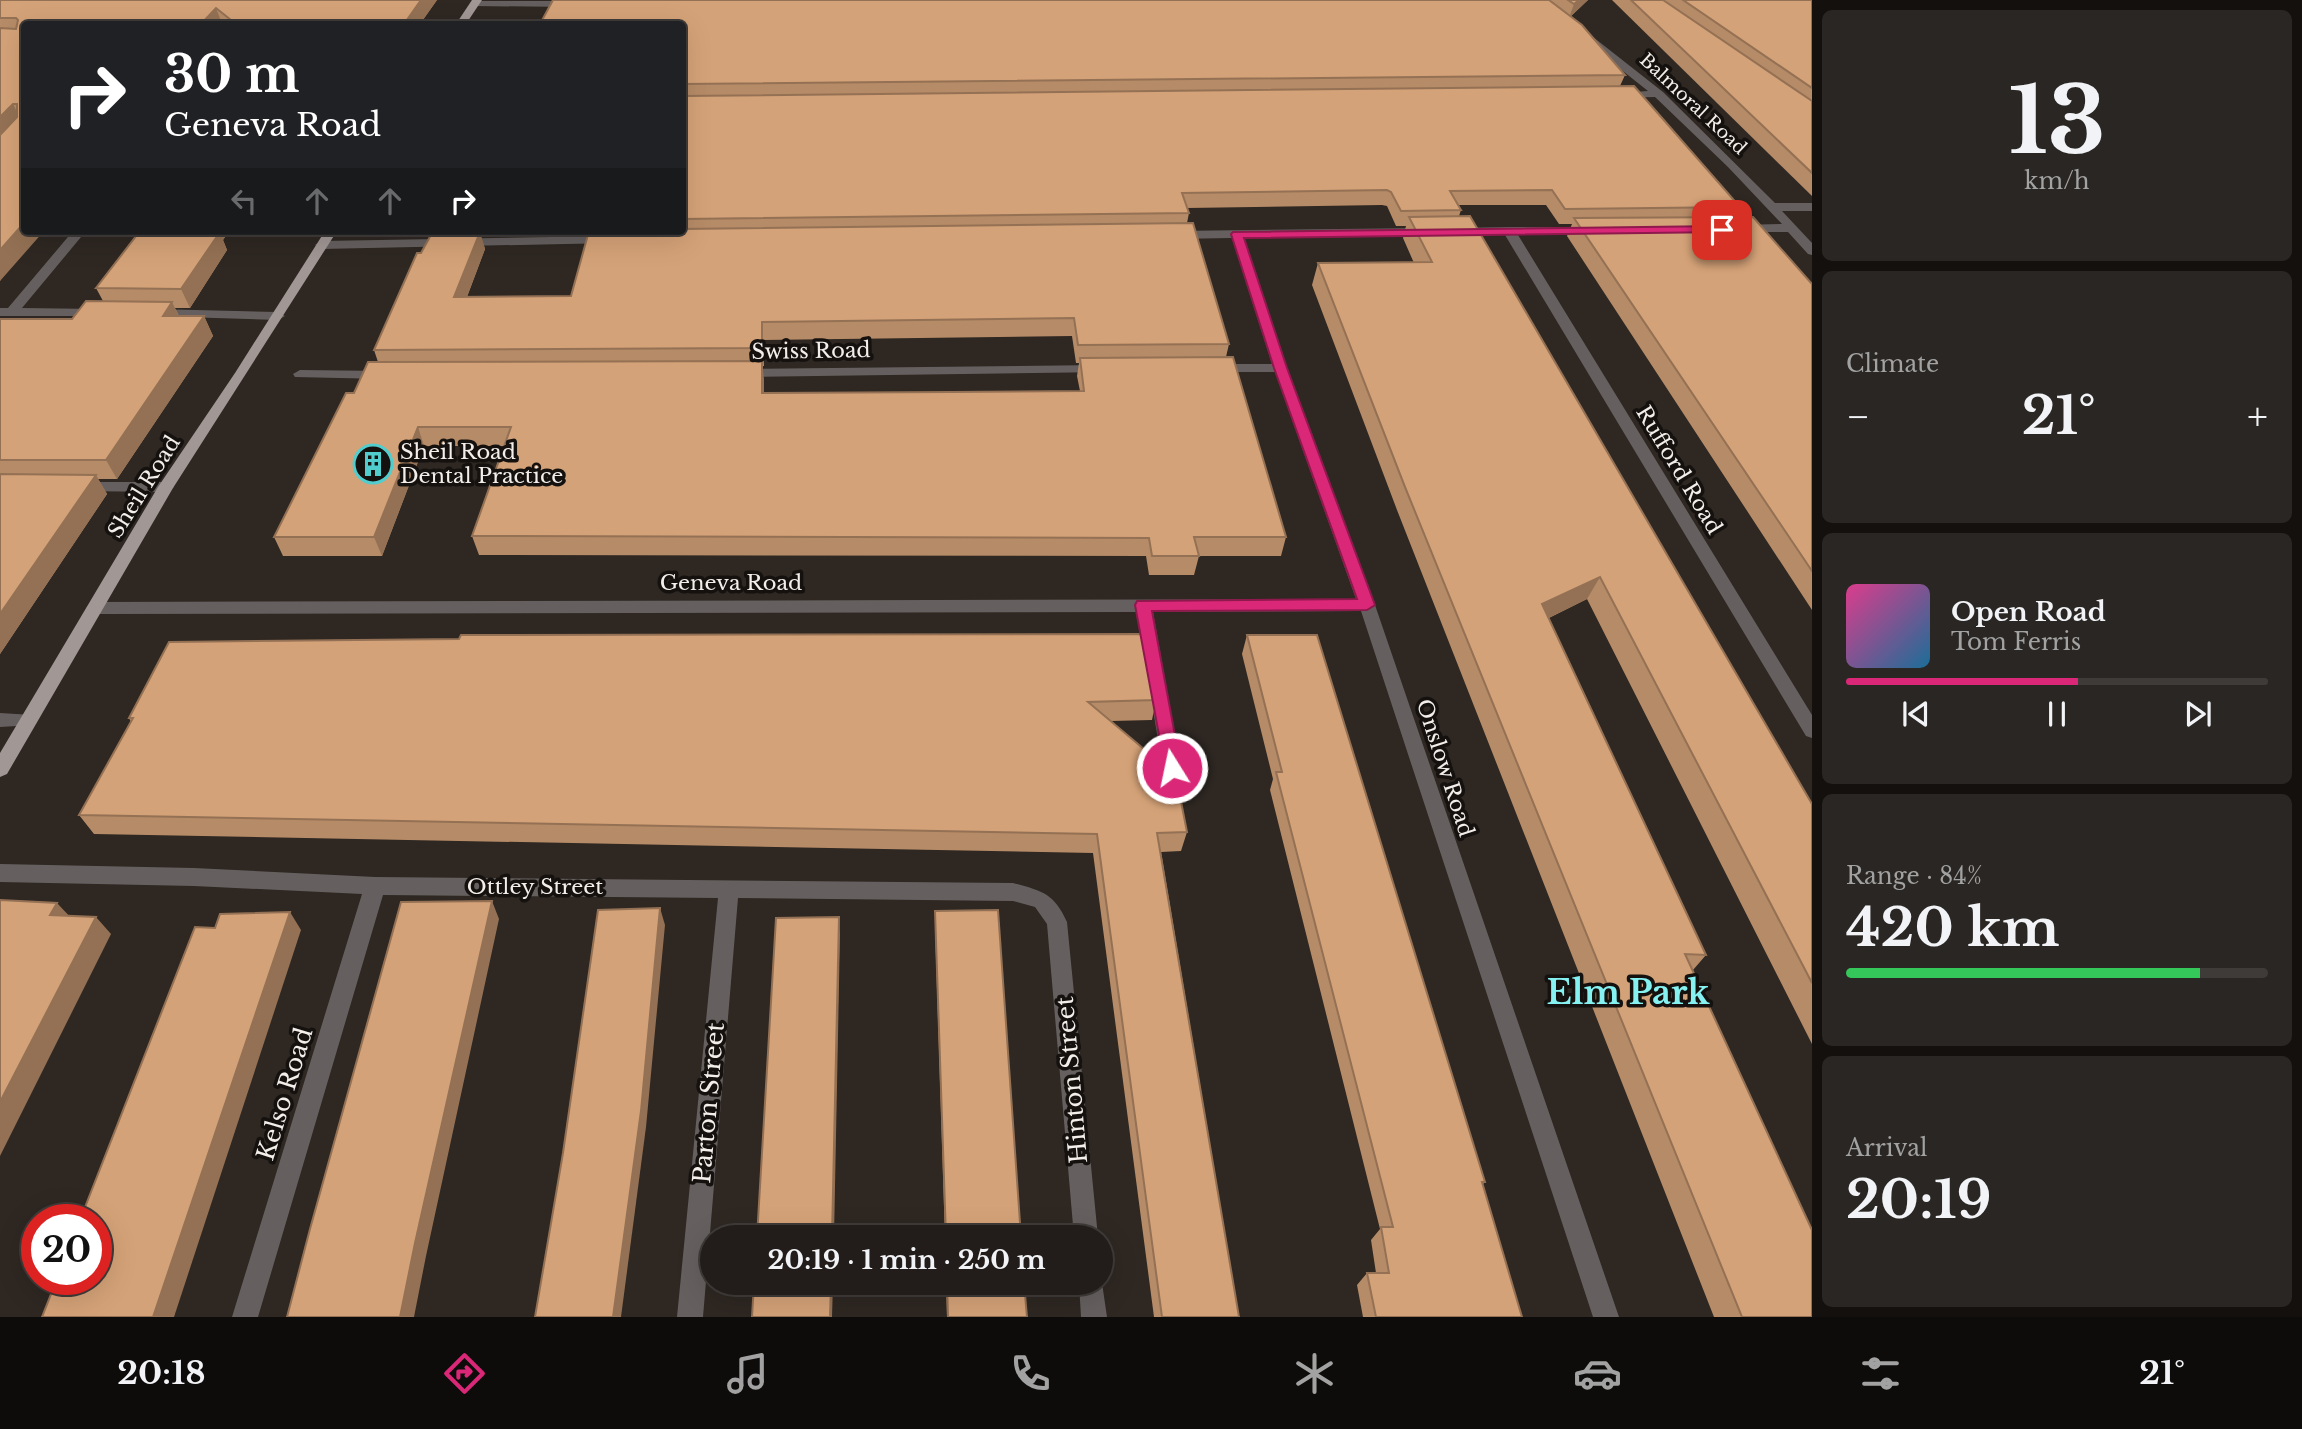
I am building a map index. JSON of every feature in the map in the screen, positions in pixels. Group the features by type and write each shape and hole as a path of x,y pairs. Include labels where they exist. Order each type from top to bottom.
{"main road":[{"path":"463,21 476,2"},
{"name":"Sheil Road","path":"0,769 166,487 328,235"}],"street":[{"path":"476,2 582,4"},
{"name":"Balmoral Road","path":"1574,28 1636,73 1728,158 1812,251"},
{"path":"1608,96 1659,94"},
{"path":"1772,207 1812,206"},
{"path":"1726,229 1791,228"},
{"name":"Rufford Road","path":"1509,231 1812,731"},
{"path":"1164,235 1604,231"},
{"name":"Onslow Road","path":"1237,234 1280,368 1367,605 1606,1317"},
{"path":"6,312 76,235"},
{"path":"321,245 623,240"},
{"path":"6,312 112,313"},
{"path":"138,313 278,316"},
{"path":"1198,369 1280,368"},
{"name":"Swiss Road","path":"729,373 1115,369"},
{"path":"300,374 394,374"},
{"path":"69,487 166,487"},
{"path":"1143,605 1172,768"},
{"name":"Geneva Road","path":"94,608 1367,605"},
{"path":"0,720 27,720"},
{"name":"Ottley Street","path":"0,873 194,877 375,886 1013,892 1042,900 1057,922"},
{"name":"Kelso Road","path":"245,1317 375,886"},
{"name":"Parton Street","path":"690,1317 729,889"},
{"name":"Hinton Street","path":"1057,922 1085,1225"},
{"path":"1092,1295 1094,1317"}],"building":[{"path":"0,0 421,0 406,21 232,21 216,8 204,21 21,21 21,226 0,250 0,135 17,117 17,104 13,104 0,117 0,28 16,29 18,20 0,18"},
{"path":"553,0 1549,0 1582,25 1625,75 686,84 686,21 542,21"},
{"path":"1631,0 1663,0 1812,101 1812,173"},
{"path":"1683,0 1812,0 1812,88"},
{"path":"1634,86 1740,207 1565,209 1552,190 1450,191 1461,210 1401,211 1391,192 1387,190 1182,193 1189,213 686,219 686,96"},
{"path":"1470,216 1812,804 1812,983 1600,577 1542,604 1706,955 1685,954 1812,1230 1812,1317 1742,1317 1405,487 1318,263 1432,262 1409,217"},
{"path":"1753,217 1812,284 1812,571 1574,218"},
{"path":"1193,223 1229,344 1078,345 1074,318 762,322 762,348 374,350 417,253 421,253 431,235 479,235 454,297 571,296 588,235 686,235 686,229"},
{"path":"137,235 218,235 181,289 96,288"},
{"path":"86,301 172,302 163,316 204,316 106,460 0,460 0,319 72,319"},
{"path":"1233,357 1286,537 1194,537 1199,556 1152,556 1149,538 472,536 511,427 418,427 374,537 274,537 346,393 354,393 368,362 762,361 762,393 952,392 1084,391 1080,358"},
{"path":"0,474 96,475 0,614"},
{"path":"1145,634 1156,700 1088,702 1176,776 1187,832 1157,833 1239,1317 1162,1317 1097,834 79,815 133,718 129,718 169,642 459,639 461,635"},
{"path":"1247,635 1317,635 1485,1182 1482,1182 1522,1317 1376,1317 1367,1273 1389,1273 1381,1227 1393,1227 1276,772 1282,772"},
{"path":"0,900 57,903 50,915 96,917 0,1102"},
{"path":"492,901 400,1317 287,1317 401,902"},
{"path":"660,908 641,1111 613,1317 535,1317 563,1153 598,910"},
{"path":"998,910 1020,1225 946,1225 935,911"},
{"path":"290,912 153,1317 42,1317 51,1295 112,1295 112,1204 86,1204 195,927 215,928 220,914"},
{"path":"839,917 832,1225 758,1225 776,918"},
{"path":"753,1295 831,1295 830,1317 752,1317"},
{"path":"947,1295 1025,1295 1027,1317 948,1317"}],"place":[{"name":"Sheil Road Dental Practice","path":"373,464"}],"district":[{"name":"Elm Park","path":"1628,992"}],"route":[{"path":"1172,768 1143,605 1367,605 1280,368 1237,234 1722,230"}]}
